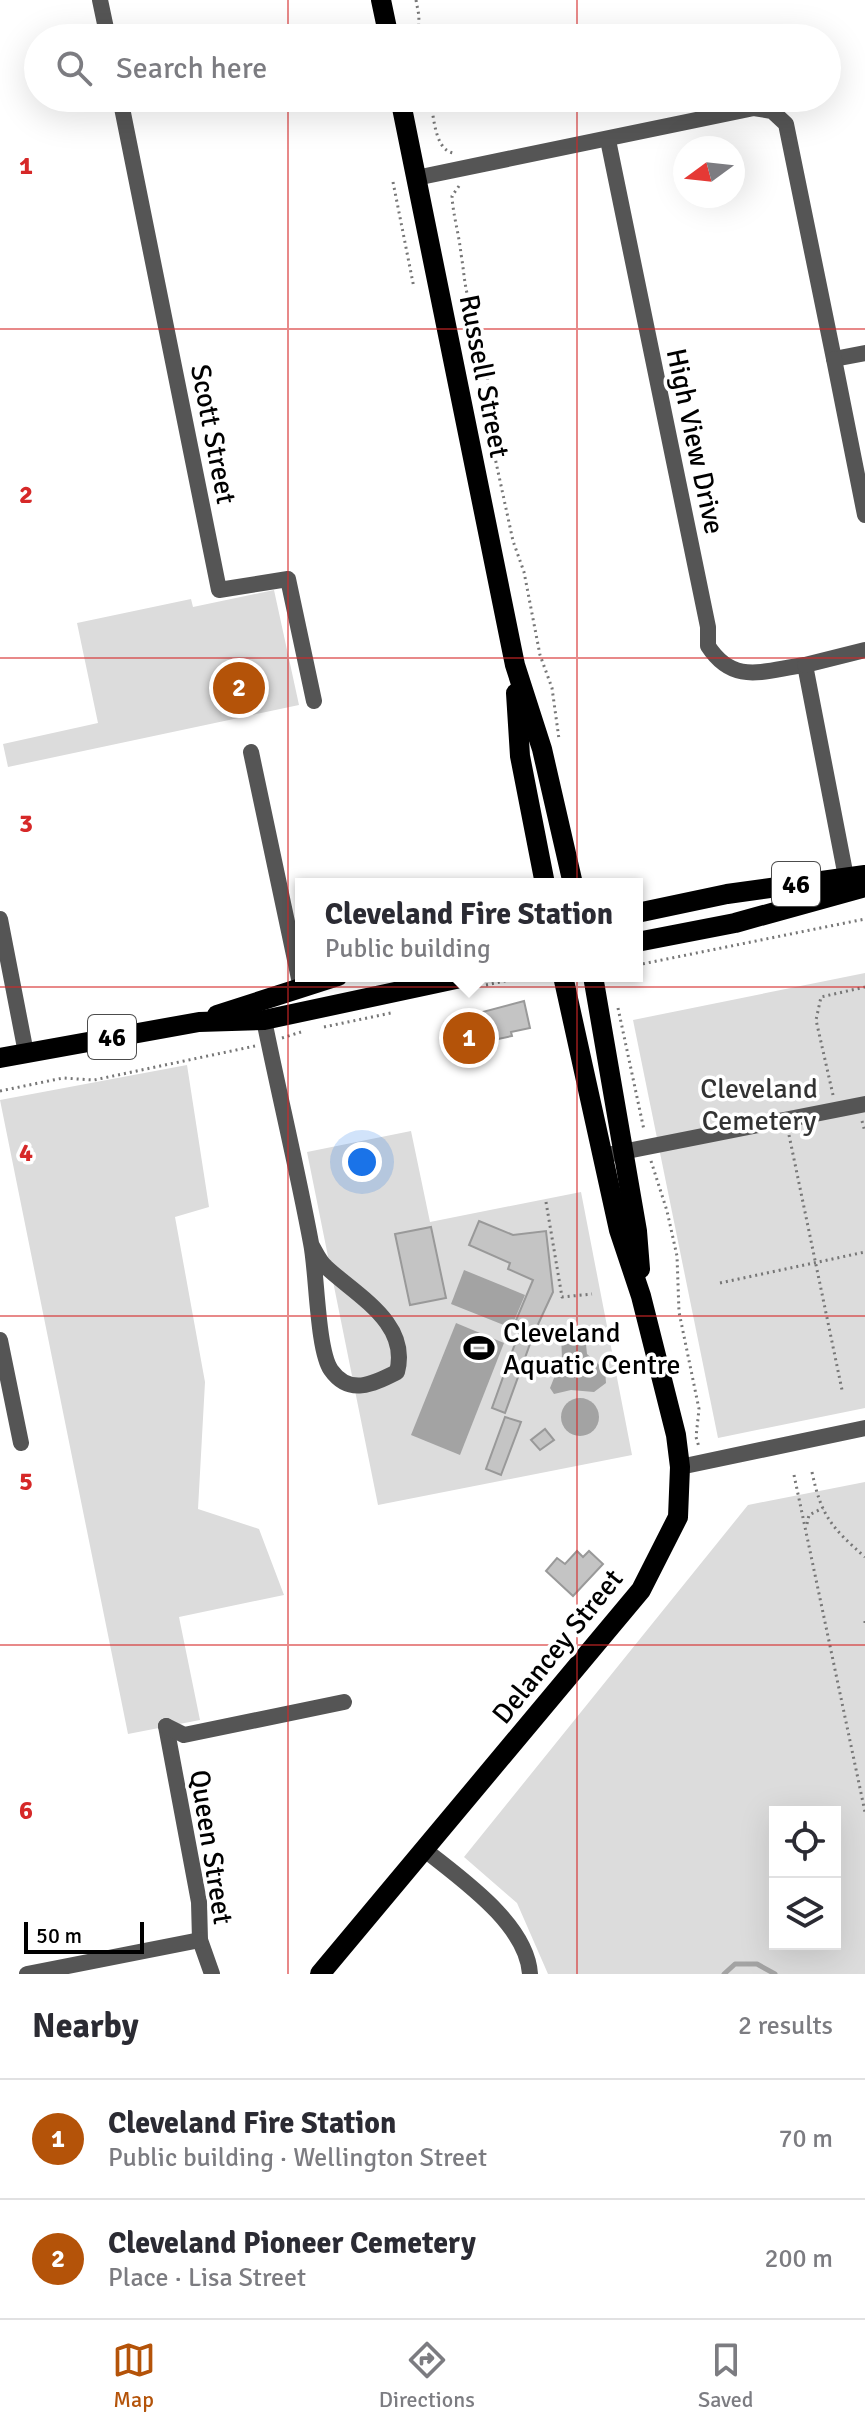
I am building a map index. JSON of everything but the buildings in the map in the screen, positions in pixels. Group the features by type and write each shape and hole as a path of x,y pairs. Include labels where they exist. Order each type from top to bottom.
{"main road":[{"path":"381,1 386,24"},
{"name":"Russell Street","path":"403,112 515,665 542,749 572,878"},
{"name":"Russell Street","path":"515,665 520,756 544,878"},
{"name":"46","path":"643,912 727,894 855,876"},
{"name":"46","path":"643,941 735,923 865,887"},
{"name":"46","path":"0,1058 199,1022 320,982"},
{"name":"46","path":"199,1022 264,1020 442,982"},
{"name":"Delancey Street","path":"320,1974 641,1590 678,1517 680,1467 676,1435 641,1296 619,1230 564,982"},
{"name":"Delancey Street","path":"594,982 637,1231 641,1296"}],"street":[{"path":"100,0 105,24"},
{"name":"Scott Street","path":"123,112 219,590 288,579 314,701"},
{"path":"416,178 736,112"},
{"path":"773,112 786,124 865,515"},
{"name":"High View Drive","path":"608,140 705,612 708,646 727,669 743,673 805,665 865,650"},
{"path":"834,359 865,353"},
{"path":"805,665 855,876"},
{"path":"251,752 295,960"},
{"path":"0,919 26,1053"},
{"path":"300,982 301,988"},
{"path":"264,1020 312,1246 324,1350 332,1371 348,1384 364,1387 397,1372 401,1358 398,1339 383,1317 324,1265 312,1246"},
{"path":"602,1156 865,1104"},
{"path":"594,1120 616,1115"},
{"path":"5,1343 21,1443"},
{"path":"680,1467 865,1428"},
{"name":"Queen Street","path":"212,1974 200,1940 199,1902 166,1726 184,1735 344,1702"},
{"path":"425,1850 479,1892 496,1911 527,1954 530,1974"},
{"path":"27,1974 200,1940"}],"path":[{"path":"416,0 419,24"},
{"path":"433,112 441,147 447,153 464,154 467,168 467,180 452,196 463,279 476,316 495,421 494,453 513,541 524,572 540,655 552,688 559,742"},
{"path":"393,182 414,288"},
{"path":"643,964 865,919"},
{"path":"837,1110 816,1020 821,997 865,987"},
{"path":"617,999 648,1146 677,1256 679,1312 699,1409 696,1437 702,1463"},
{"path":"0,1091 63,1078 94,1080 268,1043"},
{"path":"786,1120 842,1390"},
{"path":"546,1202 562,1297 592,1294"},
{"path":"720,1283 865,1252"},
{"path":"812,1472 823,1508 834,1529 865,1557"},
{"path":"794,1475 865,1812"},
{"path":"806,1528 809,1515 823,1508"}],"green space":[{"path":"274,590 299,705 8,767 3,744 98,723 77,623 191,599 193,607"},
{"name":"Cleveland Cemetery","path":"865,973 865,1408 718,1438 633,1020"},
{"path":"187,1065 209,1207 175,1217 205,1382 198,1509 259,1529 284,1595 179,1617 200,1720 128,1734 0,1100"},
{"name":"Cleveland Aquatic Centre","path":"411,1131 430,1222 581,1192 632,1455 378,1505 307,1152"},
{"path":"865,1482 865,1974 548,1974 517,1903 464,1857 748,1505"}],"shaded area":[{"path":"464,1270 525,1295 511,1328 451,1304"},
{"path":"456,1323 504,1343 460,1455 411,1435"},
{"path":"575,1327 585,1335 587,1354 605,1370 606,1383 594,1392 571,1390 554,1394 550,1388 562,1358 561,1335 565,1329"},
{"path":"580,1398 593,1404 599,1417 593,1430 580,1436 567,1430 561,1417 567,1404"}],"waterway":[{"path":"724,1974 735,1964 757,1964 775,1974"}],"place":[{"name":"Cleveland Pioneer Cemetery","path":"239,688"},
{"name":"Cleveland Fire Station","path":"469,1038"},
{"name":"Cleveland Aquatic Centre","path":"479,1348"}]}
